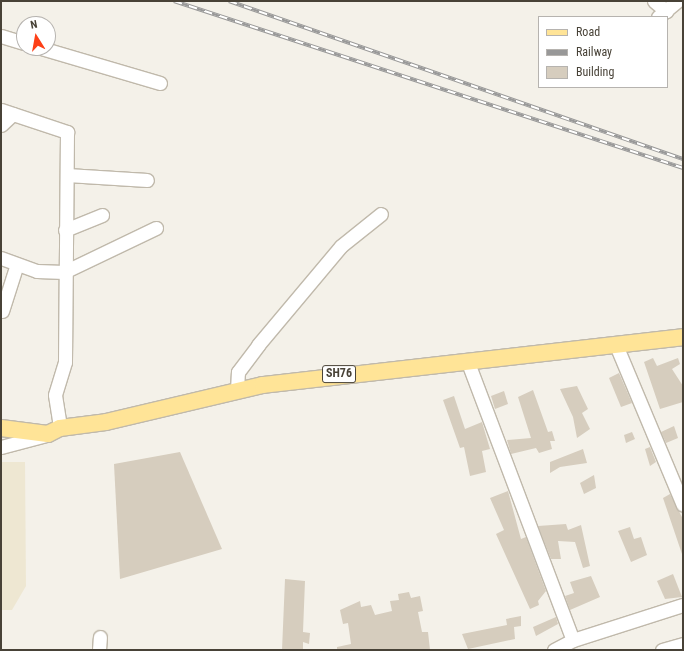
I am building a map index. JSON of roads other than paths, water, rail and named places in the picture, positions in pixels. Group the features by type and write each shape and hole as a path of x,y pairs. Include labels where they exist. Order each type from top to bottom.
{"main road":[{"name":"SH76","path":"1,428 54,431 106,422 236,390 467,360 683,337"}],"street":[{"path":"654,1 662,14 677,1"},
{"path":"1,36 16,41"},
{"path":"56,52 160,83"},
{"path":"1,124 7,112 67,132 64,272 65,362 55,395 54,431 1,447"},
{"path":"67,175 147,180"},
{"path":"236,390 238,372 258,345 340,246 381,214"},
{"path":"65,230 102,215"},
{"path":"1,258 37,271 64,272 156,228"},
{"path":"2,311 17,264"},
{"path":"616,345 683,505"},
{"path":"467,360 573,640"},
{"path":"554,650 573,640 683,605"},
{"path":"662,650 683,644"}],"railway":[{"path":"174,1 683,168"},
{"path":"229,1 683,159"}]}
